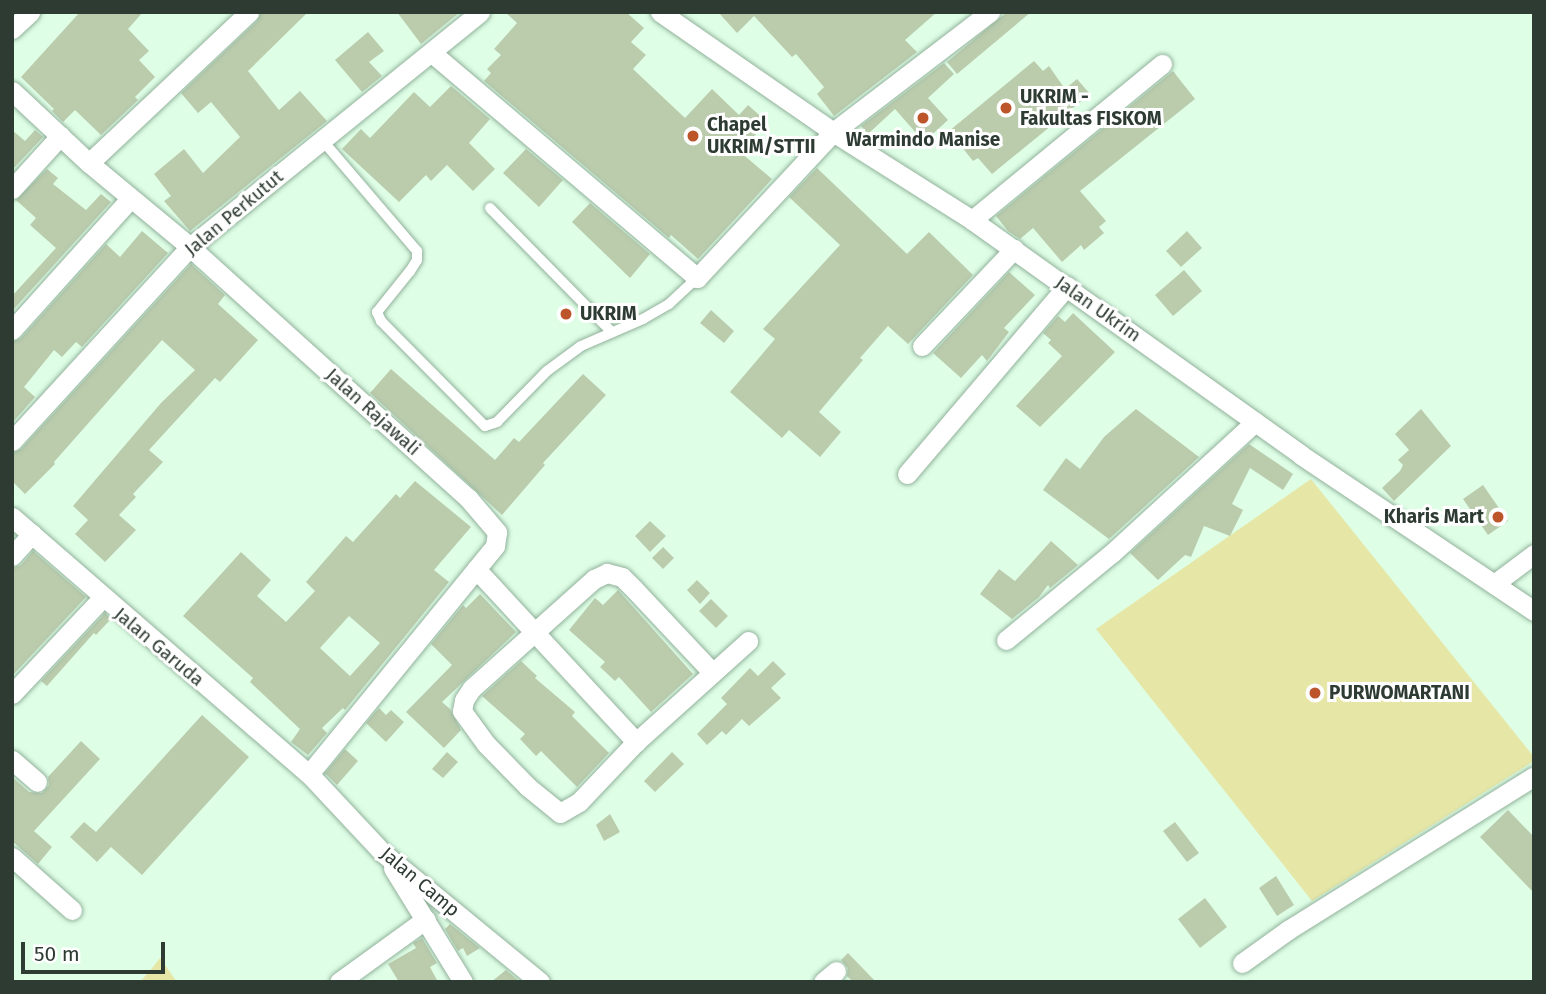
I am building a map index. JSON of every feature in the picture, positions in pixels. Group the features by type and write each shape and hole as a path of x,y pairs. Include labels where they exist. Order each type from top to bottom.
{"street":[{"path":"12,29 30,12"},
{"path":"89,163 249,12"},
{"name":"Jalan Perkutut","path":"12,441 190,247 480,12"},
{"name":"Jalan Ukrim","path":"660,12 833,132 972,220 1255,422 1534,611"},
{"path":"432,52 696,278 833,132 990,12"},
{"path":"972,220 1162,64"},
{"name":"Jalan Rajawali","path":"12,91 89,163 190,247 491,522 497,532 495,546 309,774"},
{"path":"12,190 60,136"},
{"path":"12,330 130,198"},
{"path":"922,346 1014,249"},
{"path":"907,474 1067,286"},
{"path":"1006,640 1112,552 1255,422"},
{"name":"Jalan Garuda","path":"12,517 102,598 309,774"},
{"path":"12,556 32,534"},
{"path":"1494,584 1534,554"},
{"path":"476,569 636,742"},
{"path":"712,672 634,589 615,574 594,579 535,630 472,688 464,700 462,711 486,744 528,788 560,813 579,802 636,742 748,641"},
{"path":"12,694 102,598"},
{"path":"12,760 37,782"},
{"name":"Jalan Camp","path":"309,774 383,853 540,982"},
{"path":"1242,963 1288,930 1534,776"},
{"path":"383,853 463,982"},
{"path":"12,857 72,910"},
{"path":"339,982 426,919"}],"lane":[{"path":"323,141 417,251 417,260 410,271 377,312 381,321 485,426 497,422 547,371 565,357 668,304 696,278"},
{"path":"490,208 612,332"}],"green space":[{"name":"PURWOMARTANI","path":"1311,479 1534,757 1534,761 1312,901 1096,629"},
{"path":"160,958 177,982 140,982 153,967"}],"building":[{"path":"80,12 143,12 128,29 149,51 139,60 155,77 135,97 138,100 101,135 75,110 63,122 52,111 54,109 21,77"},
{"path":"261,12 308,12 248,71 279,110 300,91 327,121 190,231 164,201 171,196 154,174 184,149 203,173 240,137 211,102 198,113 181,93 257,21"},
{"path":"397,12 460,12 421,44"},
{"path":"505,12 626,12 644,28 631,42 646,55 633,69 685,118 712,89 739,115 748,105 767,122 740,152 772,179 698,259 671,235 669,238 484,81 491,73 487,69 501,55 494,49 517,23"},
{"path":"718,12 937,12 905,40 917,52 834,116 817,94 824,87 796,54 792,57 754,16 737,33"},
{"path":"1007,12 1031,12 957,74 947,62"},
{"path":"368,32 384,51 369,62 382,76 362,92 335,60"},
{"name":"UKRIM - Fakultas FISKOM","path":"1034,61 1043,71 1049,66 1065,89 1077,79 1090,94 992,174 978,158 973,161 949,131"},
{"path":"944,63 954,74 928,98 948,120 924,142 895,109 868,134 861,126"},
{"path":"1173,71 1195,99 1080,191 1106,221 1099,227 1104,233 1084,250 1081,245 1062,262 1033,228 1020,239 1008,231 996,216"},
{"path":"451,86 490,119 469,143 495,169 473,191 447,165 431,181 426,175 399,202 342,149 361,129 370,138 414,92 430,107"},
{"path":"12,130 25,141 35,130 43,137 12,170"},
{"path":"526,149 563,180 539,207 503,173"},
{"path":"817,168 907,254 929,232 973,275 908,344 888,326 860,358 863,360 819,412 841,432 820,457 789,430 782,438 730,392 775,339 763,329 840,245 789,197"},
{"path":"47,169 58,178 53,184 86,210 101,194 111,202 12,311 12,296 56,248 30,225 36,218 16,200"},
{"path":"590,203 650,254 630,278 572,222"},
{"path":"142,231 168,253 82,347 76,342 62,357 54,350 24,387 35,397 12,423 12,342 21,338 106,244 120,257"},
{"path":"1187,231 1202,248 1181,267 1166,251"},
{"path":"191,264 225,295 218,304 258,340 220,382 215,378 149,450 163,462 133,494 136,497 119,515 136,530 105,562 75,534 88,520 73,506 161,403 195,370 162,340 55,464 25,494 12,481 12,453 21,449"},
{"path":"1184,270 1202,291 1173,316 1155,295"},
{"path":"1009,272 1035,295 1004,328 1009,332 987,361 982,355 961,378 933,353"},
{"path":"711,310 734,331 724,343 700,323"},
{"path":"1073,313 1115,352 1040,427 1016,406 1062,356 1048,343 1051,340 1043,333 1058,316 1065,322"},
{"path":"391,369 495,460 514,438 519,442 583,374 606,395 543,463 545,465 502,515 370,393"},
{"path":"1136,409 1199,457 1109,539 1043,490 1066,458 1080,469 1104,437"},
{"path":"1421,409 1451,446 1394,501 1382,488 1400,471 1403,465 1398,460 1409,450 1395,434"},
{"path":"1249,444 1293,474 1283,490 1250,468 1232,504 1243,510 1230,536 1204,526 1191,557 1185,555 1158,580 1130,553"},
{"path":"415,481 471,527 434,570 449,582 345,710 343,708 322,728 327,733 308,755 291,742 300,729 250,682 253,678 183,616 241,552 271,580 257,596 286,622 315,591 306,582 346,536 353,542 396,494 400,498","holes":["349,616 380,643 350,676 320,648"]},
{"path":"1483,485 1508,521 1488,535 1463,499"},
{"path":"650,521 666,536 650,552 635,536"},
{"path":"1051,541 1078,565 1050,588 1048,585 1039,597 1012,619 980,594 999,569 1015,581"},
{"path":"663,547 674,558 663,569 652,558"},
{"path":"33,551 86,597 12,676 12,568 21,565"},
{"path":"697,580 710,593 700,604 687,590"},
{"path":"618,590 693,674 651,712 619,677 615,681 600,667 605,662 569,630 595,598 603,605"},
{"path":"480,594 516,632 442,702 450,709 461,730 444,748 406,712 452,665 431,644 463,605 466,608"},
{"path":"711,599 728,616 716,628 699,611"},
{"path":"105,613 111,619 96,635 94,633 47,686 41,681"},
{"path":"521,661 537,676 535,678 575,712 572,716 609,753 577,787 541,751 536,756 520,739 525,734 482,696"},
{"path":"773,661 786,674 771,688 781,698 749,726 742,719 726,735 722,731 707,745 697,734 727,704 721,698 750,668 758,676"},
{"path":"379,708 386,715 391,710 404,722 386,742 366,723"},
{"path":"202,715 249,757 142,875 111,847 97,862 70,837 84,822 96,832"},
{"path":"81,741 100,759 34,831 52,847 38,864 12,841 12,777 29,792 42,793 49,785 48,777"},
{"path":"345,749 358,761 337,785 325,773"},
{"path":"447,752 458,762 443,778 432,769"},
{"path":"672,752 684,764 655,792 644,781"},
{"path":"1508,810 1534,837 1534,893 1480,837"},
{"path":"610,814 620,832 604,841 596,825"},
{"path":"1175,822 1199,853 1187,862 1163,831"},
{"path":"1276,876 1294,905 1277,916 1259,888"},
{"path":"1205,898 1227,927 1200,948 1178,919"},
{"path":"450,924 480,948 467,956 463,948 458,951 445,929"},
{"path":"422,938 437,963 430,967 438,982 399,982 388,964 416,948 413,943"},
{"path":"848,953 876,982 853,982 847,976 848,968 841,960"},
{"path":"506,970 520,982 491,982"}],"place":[{"name":"UKRIM - Fakultas FISKOM","path":"1006,108"},
{"name":"Warmindo Manise","path":"923,118"},
{"name":"Chapel UKRIM/STTII","path":"693,136"},
{"name":"UKRIM","path":"566,314"},
{"name":"Kharis Mart","path":"1498,517"},
{"name":"PURWOMARTANI","path":"1315,693"}]}
